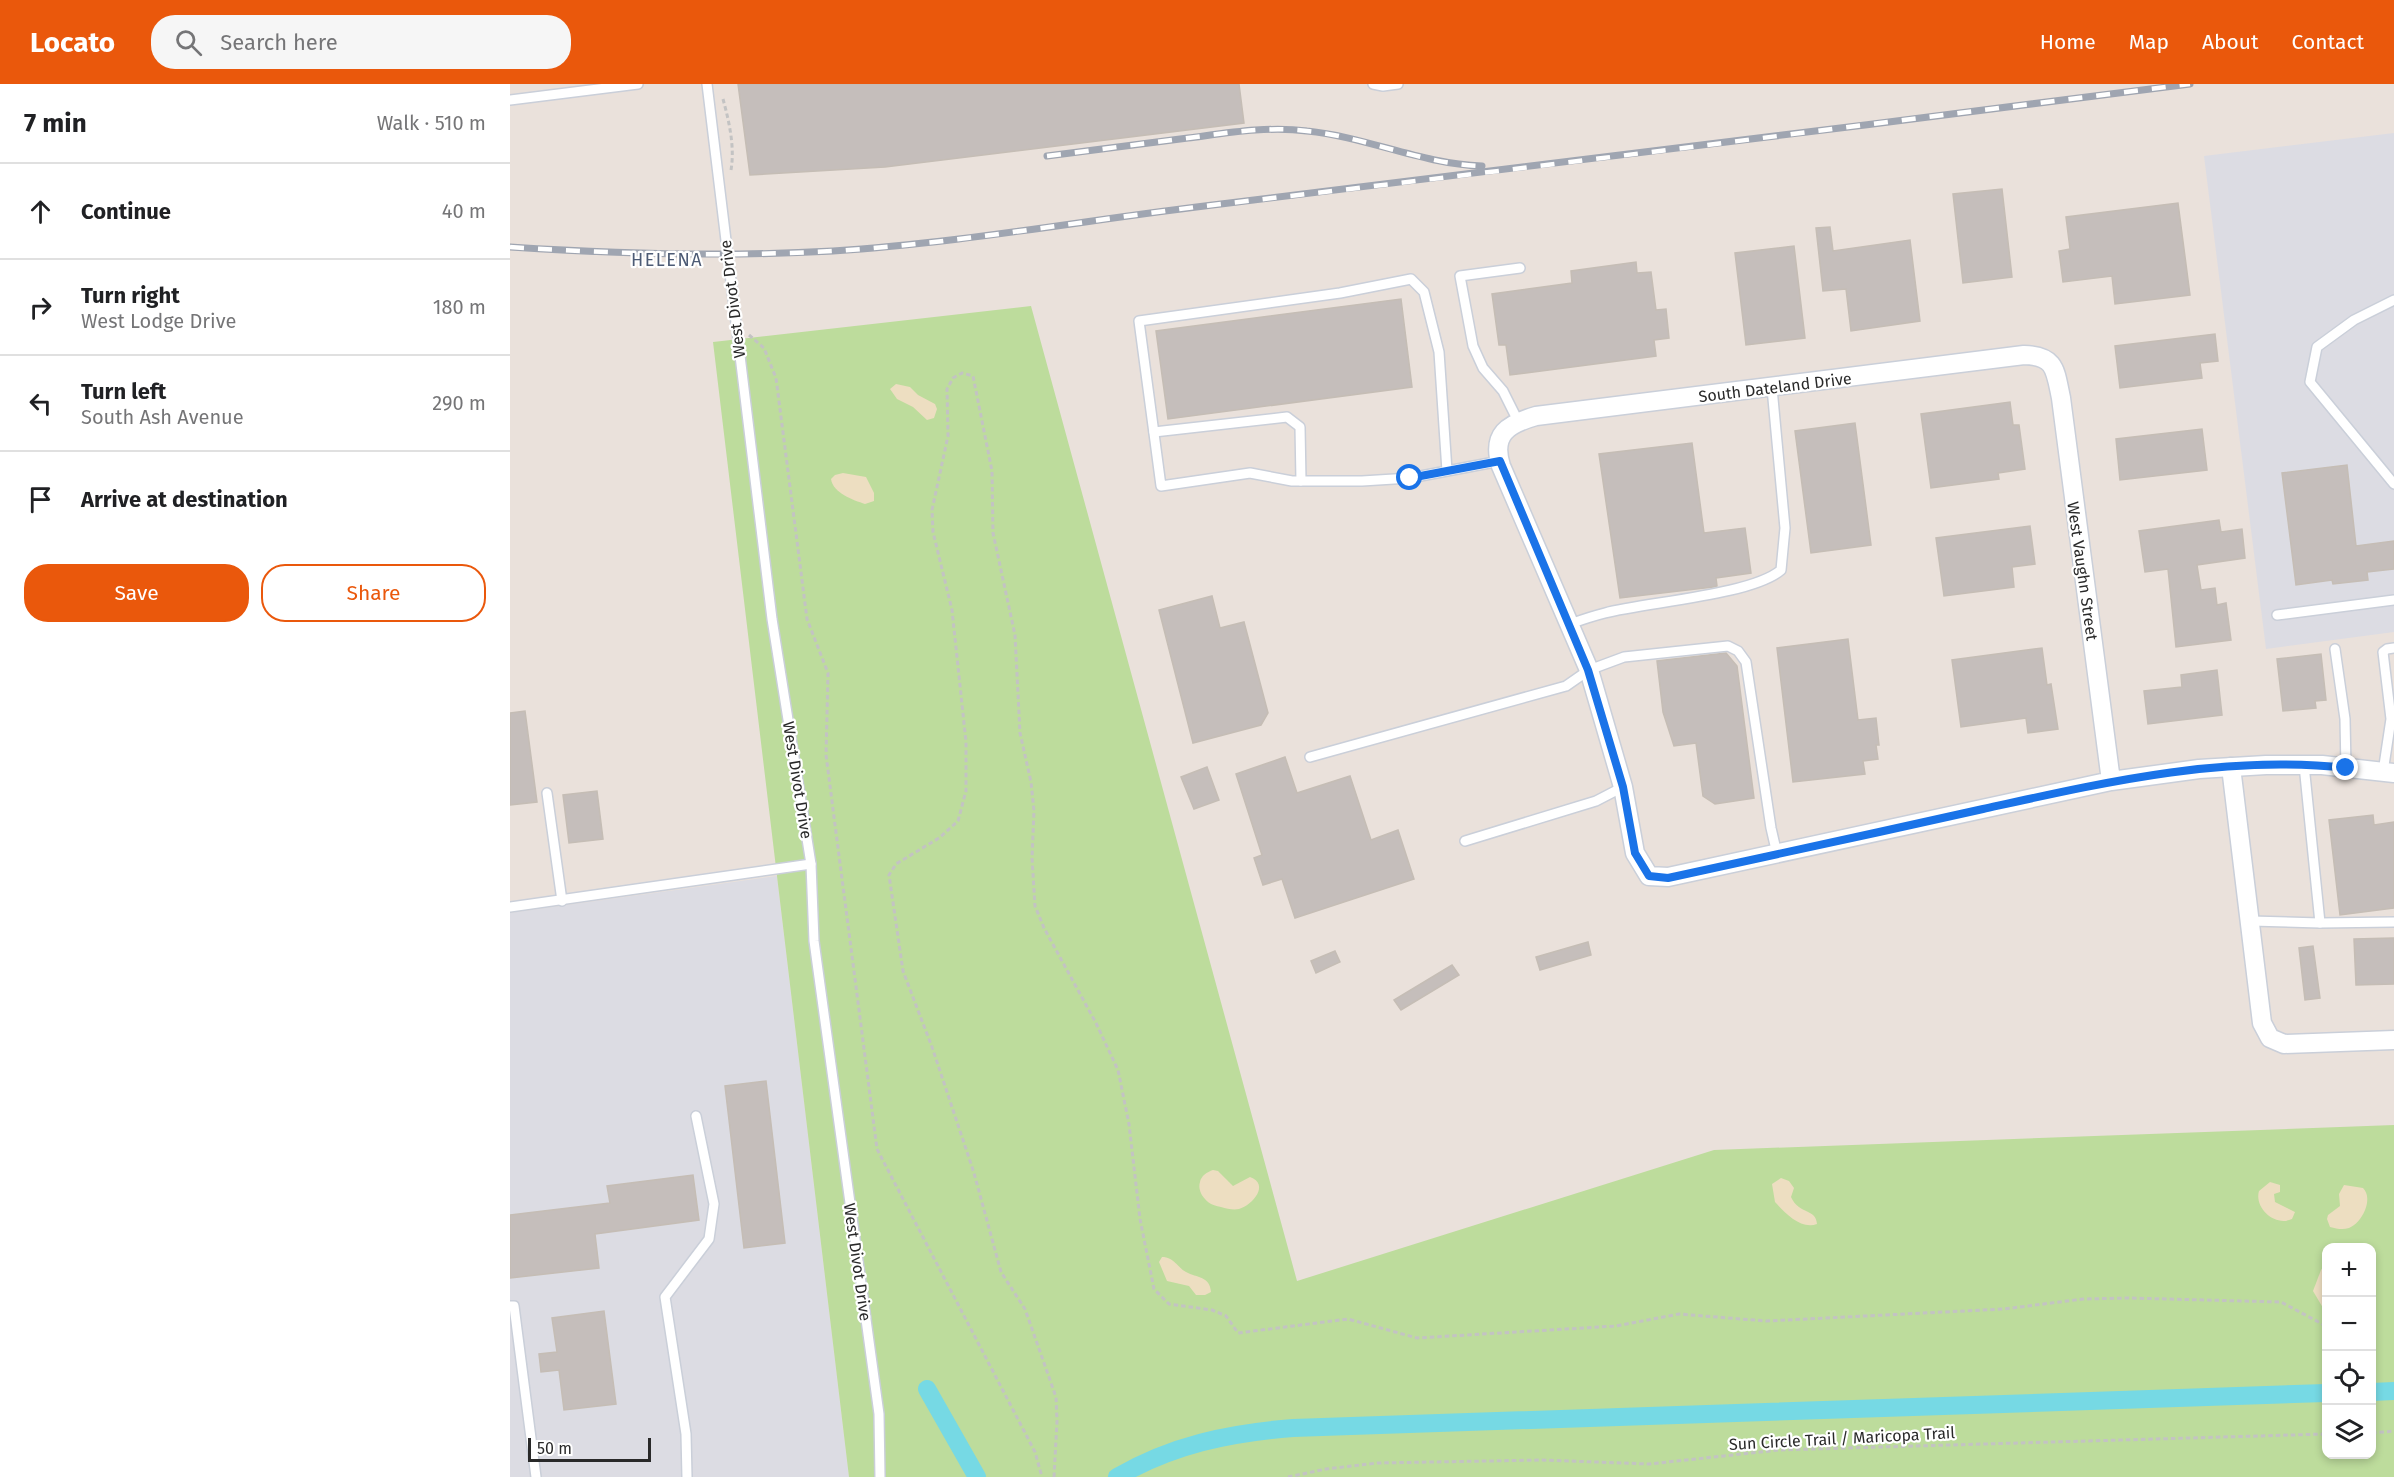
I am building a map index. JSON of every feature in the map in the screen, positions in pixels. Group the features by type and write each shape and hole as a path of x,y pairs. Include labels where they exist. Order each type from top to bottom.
{"street":[{"name":"South Dateland Drive","path":"1500,461 1497,450 1503,432 1518,421 1536,416 2024,355 2039,356 2050,362"},
{"name":"West Vaughn Street","path":"2050,362 2056,376 2062,406 2111,781"},
{"path":"1500,461 1588,670 1623,787 1635,853 1649,876 1668,878 2111,781 2231,767 2304,765 2388,773"},
{"path":"2231,767 2262,1023 2270,1038 2284,1044 2394,1040"}],"lane":[{"path":"510,100 638,84"},
{"name":"West Divot Drive","path":"707,84 772,620 811,864 814,941 879,1414 880,1477"},
{"path":"1373,84 1383,86 1398,84"},
{"path":"1518,421 1503,391 1483,368 1473,346 1460,276 1520,268"},
{"path":"1447,471 1439,352 1424,292 1410,279 1340,293 1139,321 1161,486 1250,473 1301,481 1410,478 1500,461"},
{"path":"2394,300 2354,320 2317,347 2310,382 2394,484"},
{"path":"1570,624 1605,613 1739,587 1773,576 1781,570 1785,528 1772,388"},
{"path":"1154,432 1287,417 1300,427 1301,481"},
{"path":"2277,615 2394,600"},
{"path":"1310,757 1566,686 1588,670 1624,657 1728,646 1738,651 1746,662 1777,855"},
{"path":"2388,773 2391,719 2383,652 2394,648"},
{"path":"2335,649 2345,719 2346,768"},
{"path":"2304,765 2320,923"},
{"path":"1465,841 1596,801 1623,787"},
{"path":"547,793 562,900"},
{"path":"510,907 811,864"},
{"path":"2251,921 2320,923 2394,921"},
{"path":"687,1477 686,1434 665,1297 709,1239 714,1204 696,1116"},
{"path":"510,1306 514,1306 536,1477"}],"path":[{"path":"721,91 728,117 733,158 728,180 721,185"},
{"path":"735,322 764,348 776,378 807,619 828,673 826,755 877,1149 1035,1452 1041,1477"},
{"path":"1054,1477 1058,1422 1056,1397 1025,1309 1001,1272 974,1173 932,1047 903,971 889,875 896,864 939,838 958,821 966,791 966,742 952,610 933,532 932,510 948,436 947,389 953,378 962,373 973,376 992,471 993,533 1015,635 1020,733 1031,782 1034,811 1032,858 1035,906 1044,928 1096,1023 1118,1070 1129,1124 1140,1219 1154,1288 1169,1304 1212,1310 1226,1316 1238,1333 1348,1319 1417,1338 1616,1326 1679,1314 1776,1320 2004,1309 2094,1299 2281,1302 2322,1324"},
{"path":"2376,1432 2394,1431"},
{"name":"Sun Circle Trail / Maricopa Trail","path":"1288,1477 1326,1469 1377,1463 1542,1460 1649,1464 1779,1450 2322,1434"}],"shaded area":[{"path":"2394,133 2394,632 2266,649 2204,156"},
{"path":"777,876 849,1477 510,1477 510,913"}],"green space":[{"path":"1031,306 1297,1281 1714,1150 2394,1125 2394,1477 849,1477 713,342"}],"sand":[{"path":"896,384 910,387 918,395 935,404 937,409 934,418 927,420 913,407 897,399 890,389"},
{"path":"843,473 866,477 874,493 874,501 865,504 839,492 831,479"},
{"path":"1213,1170 1218,1171 1233,1186 1250,1177 1256,1180 1259,1189 1254,1199 1239,1209 1228,1209 1207,1201 1202,1196 1199,1184 1203,1176"},
{"path":"1781,1178 1789,1181 1794,1188 1791,1197 1794,1203 1814,1216 1817,1224 1799,1223 1775,1202 1772,1184"},
{"path":"2270,1182 2280,1185 2280,1192 2274,1194 2275,1202 2295,1212 2292,1219 2285,1221 2273,1218 2260,1204 2259,1191"},
{"path":"2344,1185 2363,1188 2367,1198 2365,1210 2358,1221 2349,1228 2330,1227 2328,1215 2340,1206 2339,1194"},
{"path":"1162,1257 1172,1260 1186,1272 1206,1280 1211,1292 1196,1295 1189,1286 1167,1281 1159,1262"},
{"path":"2322,1269 2322,1306 2313,1291"}],"building":[{"path":"738,84 1239,84 1244,123 885,167 750,175"},
{"path":"2002,189 2012,277 1963,283 1953,194"},
{"path":"2178,203 2190,295 2115,304 2112,276 2063,282 2059,251 2070,249 2066,217"},
{"path":"1830,227 1833,251 1910,240 1920,321 1851,331 1846,289 1823,291 1816,228"},
{"path":"1794,246 1805,338 1746,345 1735,253"},
{"path":"1636,262 1637,273 1651,272 1656,310 1666,309 1669,338 1654,340 1656,356 1510,375 1506,345 1499,345 1492,294 1572,283 1571,271"},
{"path":"1401,299 1412,387 1168,419 1156,331"},
{"path":"2215,334 2218,361 2200,363 2202,378 2120,388 2115,346"},
{"path":"2010,402 2013,425 2019,425 2025,469 1998,473 1999,479 1931,488 1921,414"},
{"path":"1855,423 1871,545 1811,553 1795,431"},
{"path":"2202,429 2207,470 2120,480 2116,439"},
{"path":"1692,443 1704,533 1745,528 1751,573 1716,578 1717,586 1713,587 1620,598 1599,454"},
{"path":"2347,465 2356,546 2394,541 2394,569 2367,572 2368,580 2333,584 2332,580 2296,585 2282,473"},
{"path":"2219,520 2221,532 2242,529 2245,558 2197,565 2201,590 2215,588 2217,605 2226,603 2231,640 2176,647 2168,569 2145,572 2139,531"},
{"path":"2030,526 2035,564 2012,567 2014,587 1944,596 1936,538"},
{"path":"1212,596 1220,628 1244,622 1268,713 1261,725 1193,743 1159,610"},
{"path":"1848,639 1858,720 1876,718 1878,759 1863,761 1865,774 1793,782 1777,648"},
{"path":"2042,648 2047,685 2051,684 2058,729 2028,733 2026,718 1961,727 1952,660"},
{"path":"1726,653 1737,666 1754,798 1715,804 1703,796 1696,743 1674,746 1663,712 1657,661"},
{"path":"2321,654 2326,700 2315,701 2316,708 2283,711 2277,659"},
{"path":"2217,670 2222,715 2148,724 2144,691 2182,687 2181,675"},
{"path":"525,711 537,802 510,805 510,713"},
{"path":"1285,757 1297,793 1350,776 1371,840 1398,830 1414,879 1295,918 1282,879 1263,885 1254,858 1262,855 1236,774"},
{"path":"1207,767 1219,800 1194,809 1181,777"},
{"path":"597,791 603,839 569,843 563,795"},
{"path":"2373,815 2374,825 2394,822 2394,908 2340,915 2329,820"},
{"path":"2394,938 2394,984 2356,985 2354,939"},
{"path":"1588,942 1591,955 1540,970 1536,957"},
{"path":"2313,946 2320,998 2305,1000 2299,948"},
{"path":"1335,951 1340,962 1316,973 1311,961"},
{"path":"1452,965 1459,975 1401,1010 1394,1000"},
{"path":"766,1081 785,1243 744,1248 725,1086"},
{"path":"693,1175 699,1220 595,1234 599,1268 510,1278 510,1215 610,1203 607,1186"},
{"path":"604,1311 616,1404 564,1410 559,1370 541,1372 539,1354 557,1352 552,1318"}],"waterway":[{"path":"927,1389 977,1477"},
{"path":"2376,1392 2394,1391"},
{"path":"1117,1477 1159,1457 1202,1442 1246,1433 1293,1428 2322,1393"}],"railway":[{"path":"510,247 631,253 712,254 793,253 882,247 979,237 1172,210 2190,84"},
{"path":"1047,156 1232,132 1277,129 1329,134 1437,161 1482,166"}],"district":[{"name":"HELENA","path":"667,260"}],"route":[{"path":"1410,478 1500,461 1588,670 1623,787 1635,853 1649,876 1668,878 2111,781 2199,769 2266,765 2322,765 2346,768"}]}
